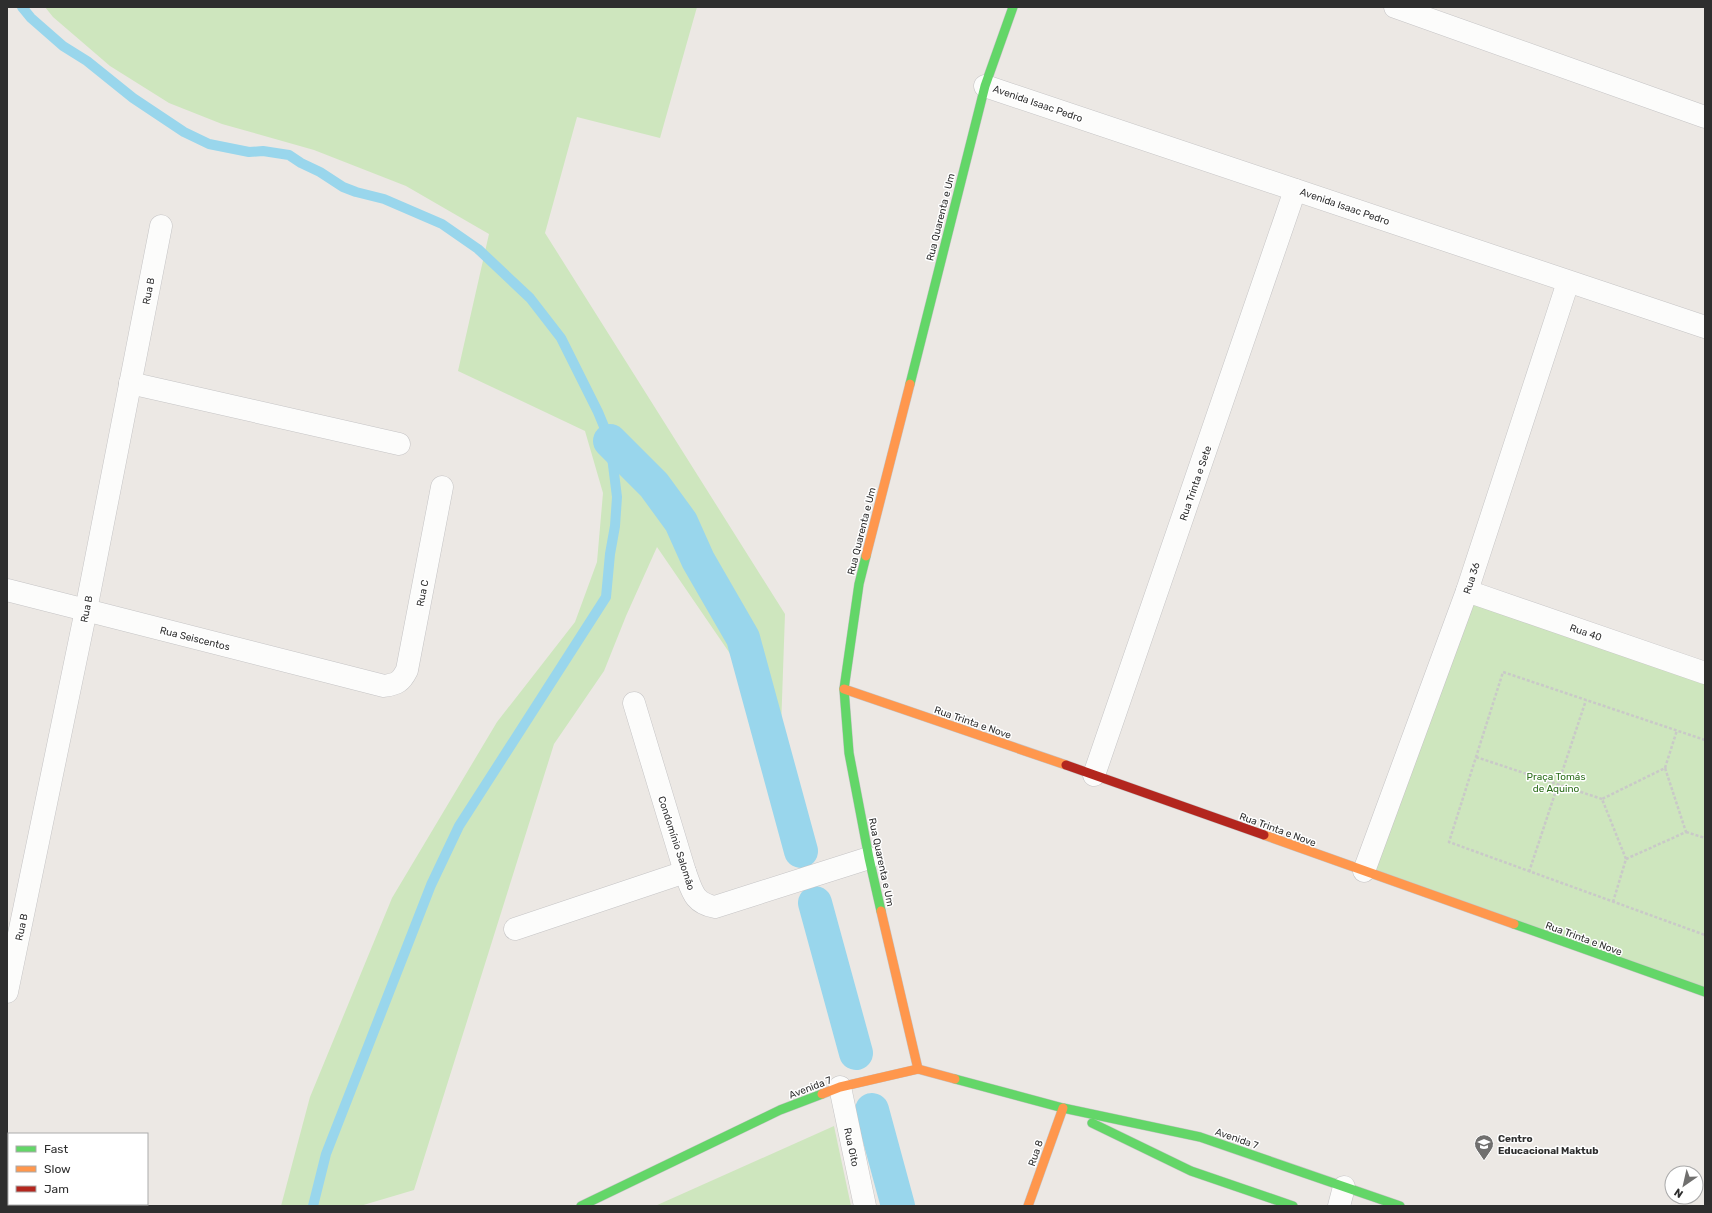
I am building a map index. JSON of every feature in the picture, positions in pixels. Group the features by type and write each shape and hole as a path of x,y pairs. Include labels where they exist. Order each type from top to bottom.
{"street":[{"name":"Rua Quarenta e Um","path":"918,1069 869,858 849,753 844,689 860,584 985,86 1013,7"},
{"path":"1395,7 1705,117"},
{"name":"Avenida Isaac Pedro","path":"985,86 1705,327"},
{"name":"Rua Trinta e Sete","path":"1094,775 1295,190"},
{"name":"Rua B","path":"7,992 86,610 161,226"},
{"name":"Rua 36","path":"1364,871 1467,591 1568,282"},
{"path":"130,383 399,444"},
{"name":"Rua C","path":"384,686 394,684 402,679 407,670 442,487"},
{"name":"Rua Seiscentos","path":"7,590 384,686"},
{"name":"Rua 40","path":"1467,591 1705,673"},
{"name":"Rua Trinta e Nove","path":"844,689 1094,775 1705,992"},
{"name":"Condomínio Salomão","path":"634,703 685,872 695,898 705,905 715,907 869,858"},
{"path":"516,929 685,872"},
{"name":"Avenida 7","path":"581,1206 780,1110 840,1087 918,1069 1063,1108 1200,1137 1341,1196 1400,1206"},
{"name":"Rua Oito","path":"840,1087 865,1206"},
{"name":"Avenida 7","path":"1063,1108 1191,1172 1293,1206"},
{"name":"Rua 8","path":"1028,1206 1063,1108"}],"path":[{"path":"1705,740 1503,672 1449,842 1705,935"},
{"path":"1530,872 1586,700"},
{"path":"1677,730 1665,768 1686,832"},
{"path":"1476,757 1602,799 1665,768"},
{"path":"1602,799 1626,859 1613,902"},
{"path":"1626,859 1686,832 1705,838"}],"green space":[{"path":"45,7 697,7 660,138 577,117 545,233 785,614 781,728 657,547 626,616 604,671 554,744 414,1190 360,1206 281,1206 310,1097 392,898 497,722 575,622 597,562 603,493 585,431 458,371 489,234 406,186 314,150 222,124 169,103 110,66 53,17"},
{"name":"Praça Tomás de Aquino","path":"1467,591 1705,673 1705,992 1364,871"},
{"path":"834,1126 851,1206 655,1206"}],"waterway":[{"path":"22,7 31,18 63,46 87,61 133,98 184,132 209,144 249,152 263,151 289,155 343,187 384,199 442,224 478,249 530,298 561,338 598,412 610,441 617,497 606,597 459,826 431,885 326,1154 313,1206"},
{"path":"610,441 654,485 681,522 698,560 743,638 801,851"},
{"path":"815,903 856,1053"},
{"path":"872,1110 898,1206"}],"traffic: fast":[{"path":"910,384 985,86 1013,7"},
{"path":"866,556 859,584 844,689 849,753 869,858 881,911"},
{"path":"1514,924 1705,992"},
{"path":"955,1079 1063,1108 1200,1137 1400,1206"},
{"path":"581,1206 780,1110 822,1094"},
{"path":"1092,1123 1191,1171 1293,1206"}],"traffic: slow":[{"path":"866,556 910,384"},
{"path":"844,689 1066,765"},
{"path":"1264,835 1514,924"},
{"path":"881,911 918,1069"},
{"path":"822,1094 840,1087 918,1069 955,1079"},
{"path":"1028,1206 1063,1108"}],"traffic: jam":[{"path":"1066,765 1264,835"}],"place":[{"name":"Centro Educacional Maktub","path":"1484,1161"}]}
